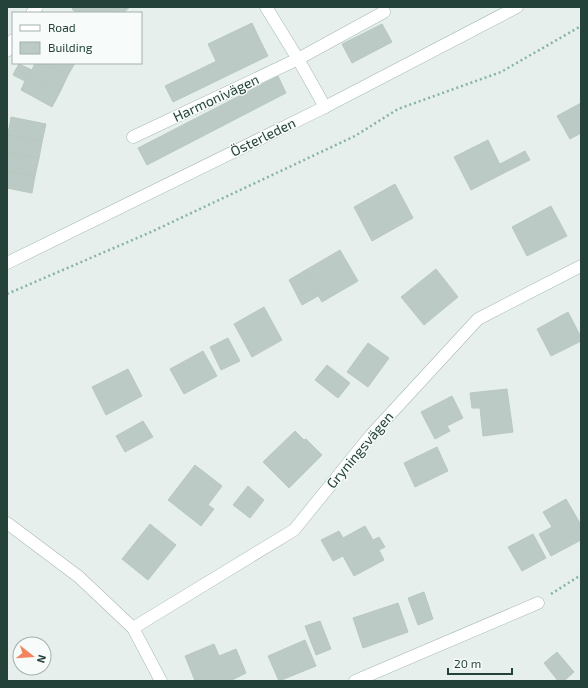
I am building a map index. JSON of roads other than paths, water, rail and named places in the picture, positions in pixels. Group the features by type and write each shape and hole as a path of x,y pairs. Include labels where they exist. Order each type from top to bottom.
{"street":[{"path":"266,7 325,107"},
{"name":"Österleden","path":"7,263 325,107 517,7"},
{"name":"Harmonivägen","path":"133,137 298,59 384,12"},
{"path":"7,51 12,42"},
{"name":"Gryningsvägen","path":"133,628 294,530 371,435 478,319 581,266"},
{"path":"7,523 79,577 133,628 161,681"},
{"path":"355,681 538,603"}]}
